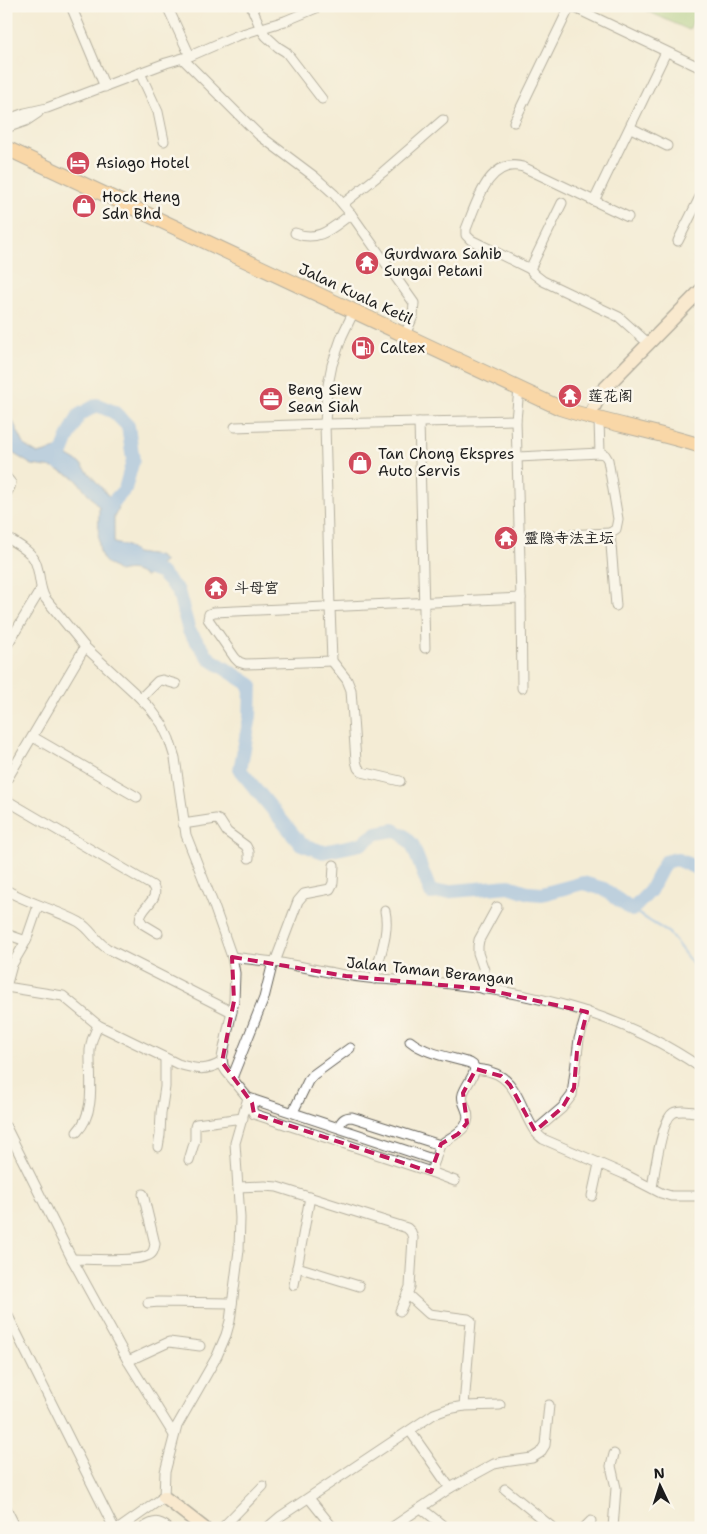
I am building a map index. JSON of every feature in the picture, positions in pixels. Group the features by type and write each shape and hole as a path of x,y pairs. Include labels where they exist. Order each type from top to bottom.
{"main road":[{"name":"Jalan Kuala Ketil","path":"6,148 560,408 594,419 701,446"},
{"path":"594,419 602,391 701,290"},
{"path":"164,1497 204,1528"}],"street":[{"path":"71,6 105,87"},
{"path":"167,6 187,58 259,135 315,176 351,214 414,304 413,316 405,335"},
{"path":"251,6 261,28 272,42 286,52 322,99"},
{"path":"6,120 47,108 166,63 187,58 236,36 285,21 322,6"},
{"path":"514,122 570,6 701,68"},
{"path":"594,201 631,128 666,52"},
{"path":"140,74 158,112 164,141"},
{"path":"6,128 26,121 47,108"},
{"path":"343,204 443,120"},
{"path":"631,128 667,146"},
{"path":"628,217 517,165 504,166 492,175 487,182 466,229 466,236 530,269 543,281 619,317 648,343"},
{"path":"678,241 701,195"},
{"path":"530,269 562,203"},
{"path":"295,233 304,237 314,237 322,234 351,214"},
{"path":"354,311 342,336 332,365 327,390 325,424 332,660 347,680 351,690 358,768 362,772 400,781"},
{"path":"519,389 516,420 522,688"},
{"path":"594,419 600,452"},
{"path":"235,427 516,420"},
{"path":"419,422 425,648"},
{"path":"518,457 600,452 605,455 608,460 618,519 616,529 610,533 520,537"},
{"path":"6,477 11,482 6,494"},
{"path":"610,533 616,606"},
{"path":"6,537 34,558 45,598 85,647 140,698 162,724 169,739 175,758 183,824 232,957 236,984 223,1051 222,1062 226,1071 250,1098 435,1160"},
{"path":"6,647 41,589"},
{"path":"332,660 245,664 239,662 208,619 208,616 211,612 521,598"},
{"path":"6,781 85,647"},
{"path":"140,698 158,681 162,680 176,684"},
{"path":"32,737 137,797"},
{"path":"6,800 149,882 155,889 155,894 153,900 142,912 140,920 158,933"},
{"path":"183,824 216,819 220,821 227,832 246,846 249,858"},
{"path":"232,1078 264,998 274,962 298,901 304,894 330,889 333,883 334,865"},
{"path":"6,890 38,906 77,921 100,944 108,949 232,1012"},
{"path":"38,906 26,941 12,965 6,987 63,996 98,1024 165,1058 191,1068 214,1067 222,1062"},
{"path":"484,989 484,970 478,953 478,946 496,907"},
{"path":"374,979 386,929 385,910"},
{"path":"6,934 26,941"},
{"name":"Jalan Taman Berangan","path":"232,957 274,962 346,976 432,982 552,1001 613,1021 674,1051 701,1068"},
{"path":"535,1131 562,1108 572,1095 578,1045 587,1012"},
{"path":"77,1132 86,1121 89,1110 90,1050 98,1024"},
{"path":"410,1041 425,1050 470,1062 475,1069 501,1076 518,1097 535,1131 543,1140 671,1196 701,1196"},
{"path":"293,1112 308,1081 313,1075 350,1048"},
{"path":"158,1147 165,1087 165,1058"},
{"path":"431,1172 439,1146 458,1134 467,1123 468,1114 464,1104 463,1093 475,1069"},
{"path":"120,1528 164,1497 164,1472 180,1419 217,1356 226,1335 239,1250 240,1218 236,1143 250,1098"},
{"path":"250,1098 254,1114 455,1181"},
{"path":"652,1188 660,1142 669,1117 679,1111 701,1113"},
{"path":"338,1127 346,1117 352,1117 439,1146"},
{"path":"189,1160 195,1140 196,1124 243,1118"},
{"path":"6,1127 72,1259 128,1361 174,1435"},
{"path":"592,1196 599,1164"},
{"path":"238,1187 278,1187 407,1228 413,1238 411,1279 400,1311"},
{"path":"72,1259 137,1259 151,1254 154,1251 155,1244 143,1194"},
{"path":"294,1285 310,1198"},
{"path":"298,1267 359,1286"},
{"path":"407,1294 429,1314 468,1318 471,1321 464,1406"},
{"path":"148,1303 232,1303"},
{"path":"6,1312 114,1528"},
{"path":"128,1361 169,1342 200,1346"},
{"path":"266,1528 281,1516 441,1411 464,1406 500,1404"},
{"path":"392,1528 450,1488 494,1464 532,1458 540,1453 545,1445 549,1405"},
{"path":"410,1431 450,1488"},
{"path":"613,1528 616,1488 611,1466 614,1454"},
{"path":"222,1528 263,1486"},
{"path":"504,1489 553,1528"},
{"path":"309,1498 333,1528"},
{"path":"6,1508 16,1528"},
{"path":"421,1508 446,1528"},
{"path":"144,1528 156,1521 168,1528"}],"highlighted area":[{"path":"232,957 346,976 484,989 587,1012 577,1051 574,1088 562,1108 535,1131 510,1085 501,1076 476,1069 463,1093 467,1123 458,1134 441,1144 431,1172 254,1114 252,1103 222,1062 234,1001"}],"green space":[{"path":"636,6 700,6 689,30"}],"water":[{"path":"6,407 25,446 38,454 56,449 80,463 119,508 114,517 114,543 127,546 136,553 158,556 165,561 146,577 133,571 119,572 104,561 99,548 99,507 75,478 54,468 32,465 6,449"}],"waterway":[{"path":"58,463 79,415 97,405 114,412 128,426 133,460 125,489 107,508"},
{"path":"137,564 161,573 178,591 189,631 210,659 251,685 250,717 240,770 301,844 323,852 361,844 377,833 394,830 403,835 412,844 431,893 509,886 530,893 542,894 583,883 604,889 632,910 650,891 665,862 676,859 701,870"},
{"path":"632,910 669,933 694,966 701,971"}],"place":[{"name":"Asiago Hotel","path":"78,163"},
{"name":"Hock Heng Sdn Bhd","path":"84,206"},
{"name":"Gurdwara Sahib Sungai Petani","path":"367,263"},
{"name":"Caltex","path":"363,348"},
{"name":"莲花阁","path":"570,396"},
{"name":"Beng Siew Sean Siah","path":"271,399"},
{"name":"Tan Chong Ekspres Auto Servis","path":"360,463"},
{"name":"靈隐寺法主坛","path":"506,538"},
{"name":"斗母宫","path":"216,588"}]}
